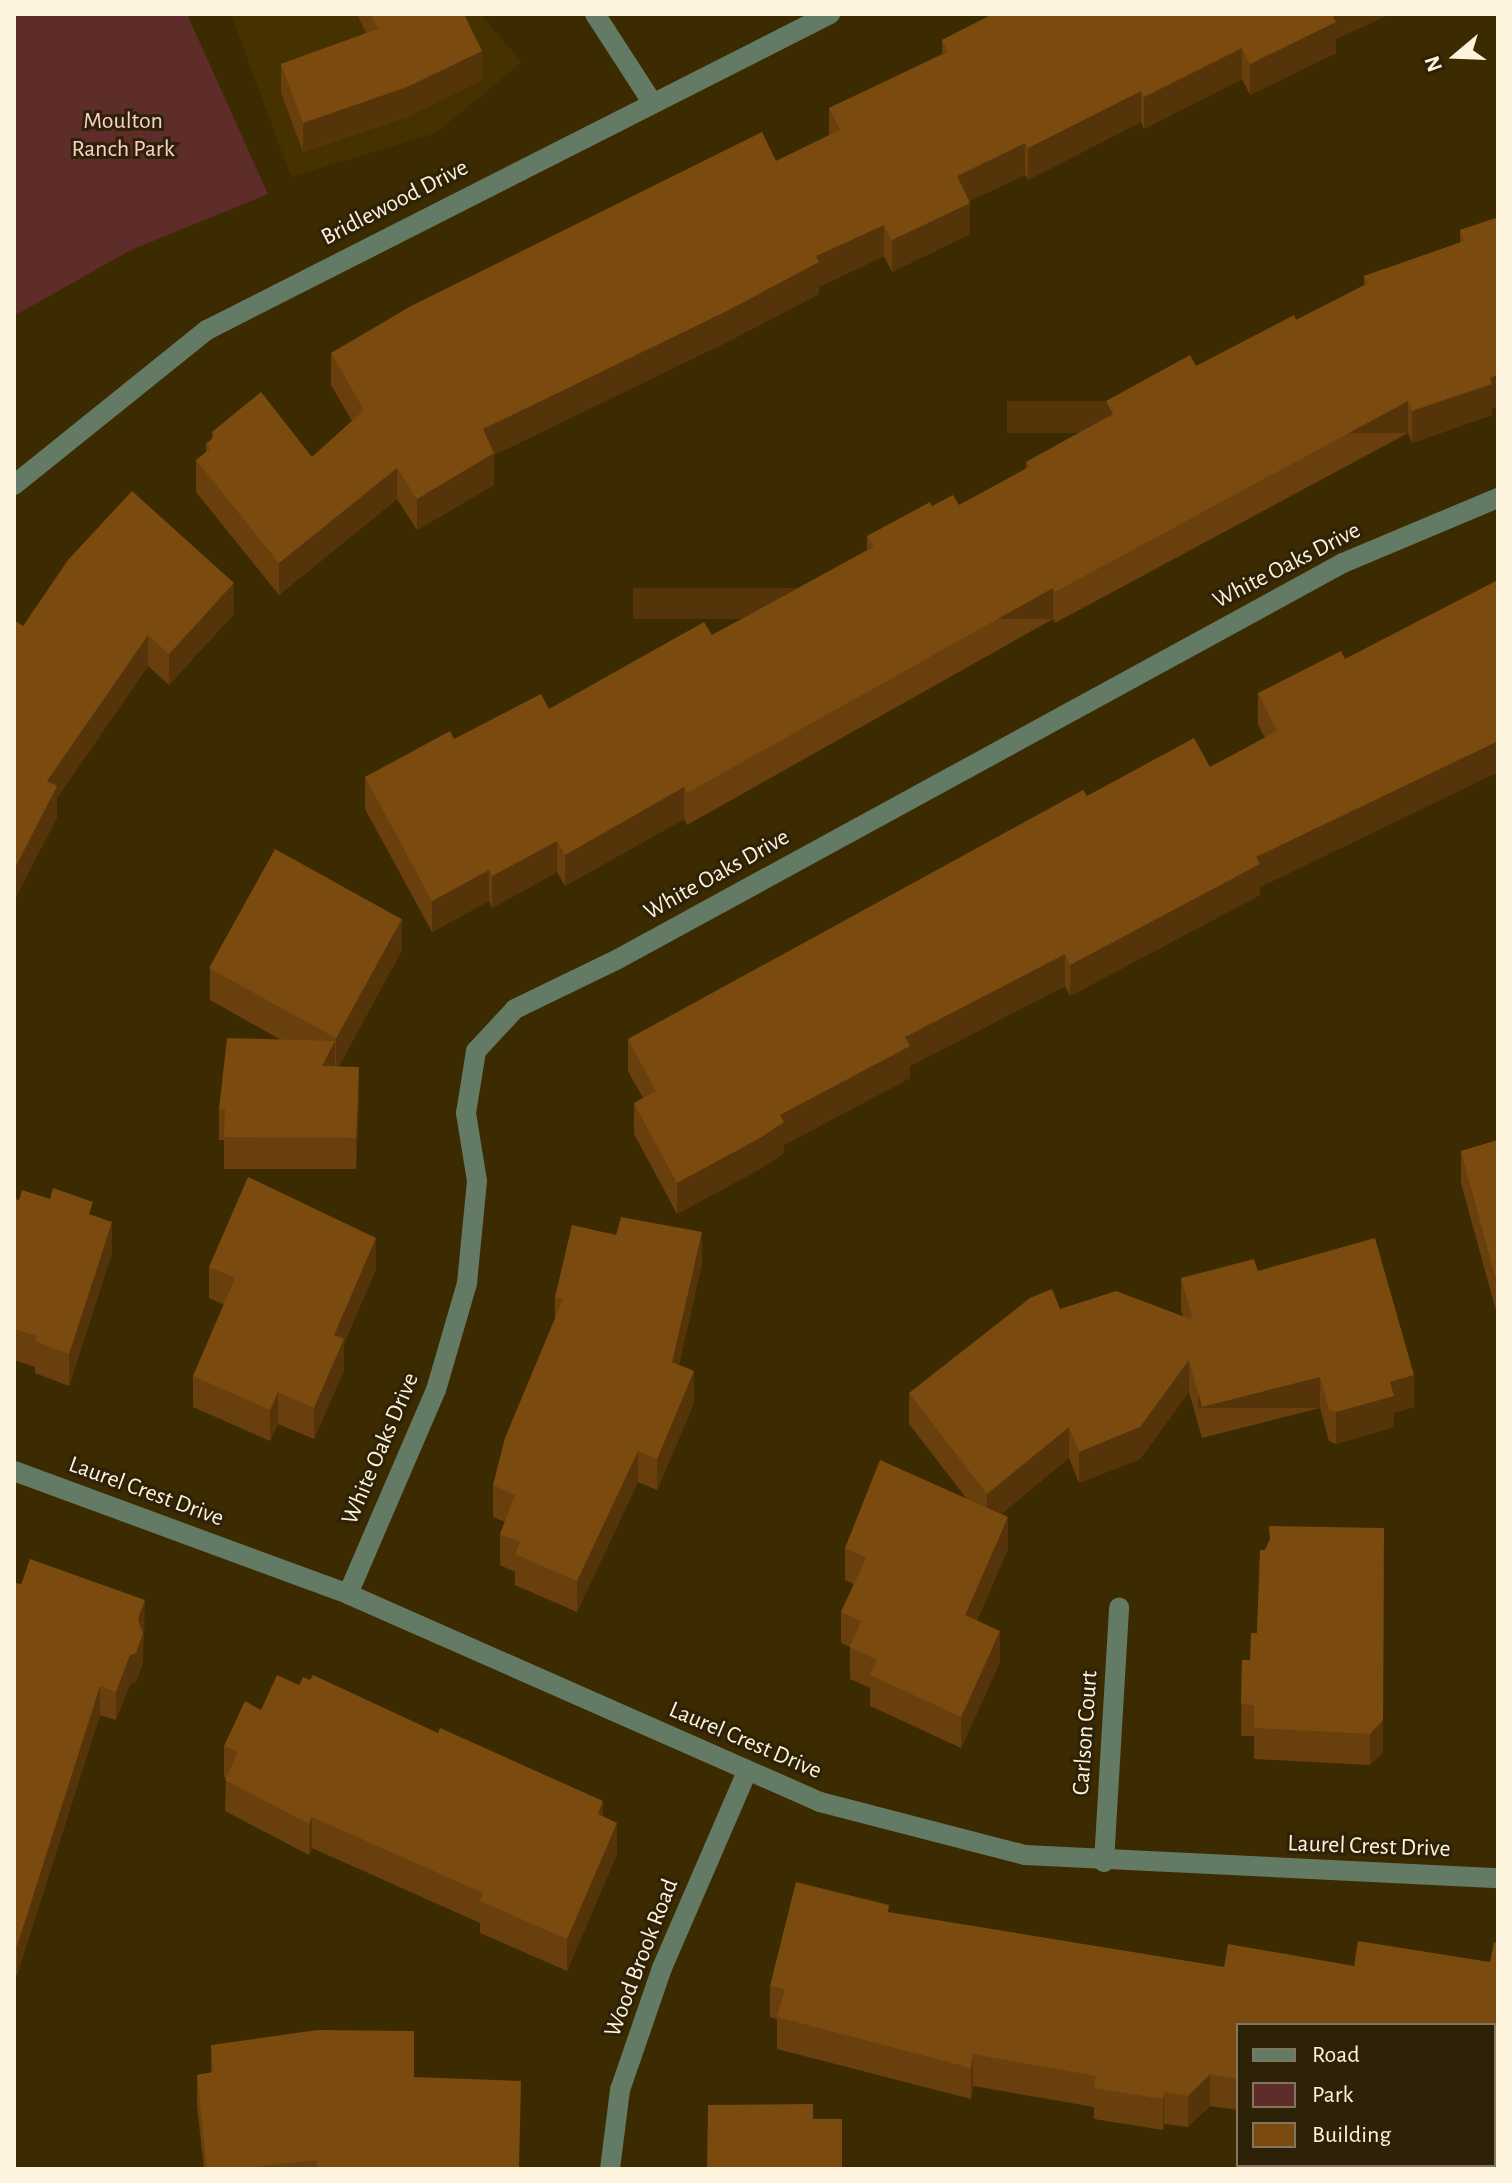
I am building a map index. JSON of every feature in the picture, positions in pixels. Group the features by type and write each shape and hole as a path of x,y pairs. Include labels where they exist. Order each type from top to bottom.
{"street":[{"path":"595,14 652,102"},
{"name":"Bridlewood Drive","path":"14,485 207,330 830,14"},
{"name":"White Oaks Drive","path":"348,1594 436,1390 467,1283 477,1181 466,1113 476,1051 515,1009 618,959 1343,563 1498,498"},
{"name":"Laurel Crest Drive","path":"14,1471 348,1594 820,1802 1025,1855 1104,1862 1498,1878"},
{"name":"Carlson Court","path":"1104,1862 1119,1607"},
{"name":"Wood Brook Road","path":"610,2169 620,2090 662,1968 747,1772"}],"shaded area":[{"path":"231,14 480,14 522,62 436,133 291,177"}],"green space":[{"name":"Moulton Ranch Park","path":"14,14 187,14 268,194 131,250 14,316"}],"building":[{"path":"371,14 464,14 482,51 407,87 303,123 281,64 378,29"},
{"path":"993,14 1332,14 1336,22 1250,64 1242,48 1144,97 1141,91 1028,148 1025,143 957,176 970,203 892,240 884,225 816,256 819,262 727,311 483,429 494,453 417,499 397,468 279,563 196,460 210,449 206,444 215,436 212,432 261,392 312,457 364,410 331,353 411,306 762,132 776,161 840,130 829,108 948,52 942,40"},
{"path":"1496,218 1498,375 1490,378 1492,384 1412,411 1408,401 1055,592 1053,588 687,793 684,787 565,855 557,841 492,876 489,870 432,901 365,777 450,731 454,739 541,694 549,709 704,622 712,635 874,547 867,536 930,502 932,506 953,495 959,505 1029,467 1026,462 1113,414 1106,401 1190,355 1196,366 1294,315 1296,320 1367,284 1364,276 1464,241 1460,230"},
{"path":"132,491 234,583 169,654 148,635 47,781 57,786 14,870 14,620 23,626 68,560"},
{"path":"1498,580 1498,741 1256,857 1260,864 1070,965 1065,954 905,1037 910,1046 780,1115 784,1122 760,1138 677,1183 634,1103 656,1091 628,1039 1083,790 1087,796 1194,738 1210,767 1277,731 1258,693 1341,651 1345,659"},
{"path":"275,849 402,919 336,1038 209,968"},
{"path":"227,1038 335,1041 322,1066 359,1067 356,1138 224,1137 225,1109 219,1109"},
{"path":"1498,1140 1498,1282 1497,1283 1461,1151"},
{"path":"248,1177 376,1238 334,1335 344,1339 314,1408 278,1392 270,1410 193,1376 235,1278 209,1267"},
{"path":"53,1188 93,1202 89,1214 112,1222 69,1354 35,1341 37,1336 14,1329 14,1199 19,1200 22,1190 50,1199"},
{"path":"621,1217 702,1232 672,1362 694,1371 657,1459 638,1451 577,1581 515,1554 520,1542 500,1534 515,1495 493,1485 505,1438 563,1299 555,1297 572,1225 616,1235"},
{"path":"1375,1238 1414,1375 1390,1382 1394,1396 1336,1412 1329,1410 1320,1377 1202,1407 1189,1360 1140,1427 1079,1452 1069,1427 987,1494 909,1393 1030,1298 1052,1289 1060,1309 1116,1291 1193,1320 1181,1278 1254,1259 1258,1271"},
{"path":"880,1460 1008,1517 965,1615 1000,1631 961,1717 870,1675 877,1660 850,1647 861,1621 841,1612 866,1558 845,1548"},
{"path":"1269,1526 1384,1528 1383,1720 1370,1734 1254,1728 1254,1705 1241,1704 1242,1660 1250,1660 1251,1633 1257,1633 1260,1550 1265,1550 1270,1539"},
{"path":"30,1559 145,1600 138,1619 143,1634 136,1653 130,1655 116,1692 100,1686 17,1946 14,1945 14,1582 21,1585"},
{"path":"277,1675 299,1685 303,1677 310,1680 313,1675 438,1733 440,1728 603,1801 598,1814 617,1823 567,1939 480,1901 483,1893 312,1817 309,1824 225,1780 238,1752 224,1746 245,1701 261,1710"},
{"path":"796,1882 889,1905 888,1912 1224,1967 1228,1944 1354,1966 1358,1941 1490,1962 1494,1942 1498,1943 1498,2076 1496,2023 1236,2023 1236,2079 1210,2074 1188,2096 1164,2092 1163,2099 1094,2088 1096,2076 973,2054 971,2068 777,2017 785,1989 770,1986"},
{"path":"317,2030 414,2031 414,2077 521,2081 519,2169 317,2169 317,2160 207,2169 197,2075 213,2072 211,2045"},
{"path":"813,2104 813,2119 842,2119 842,2169 707,2169 708,2105"}]}
